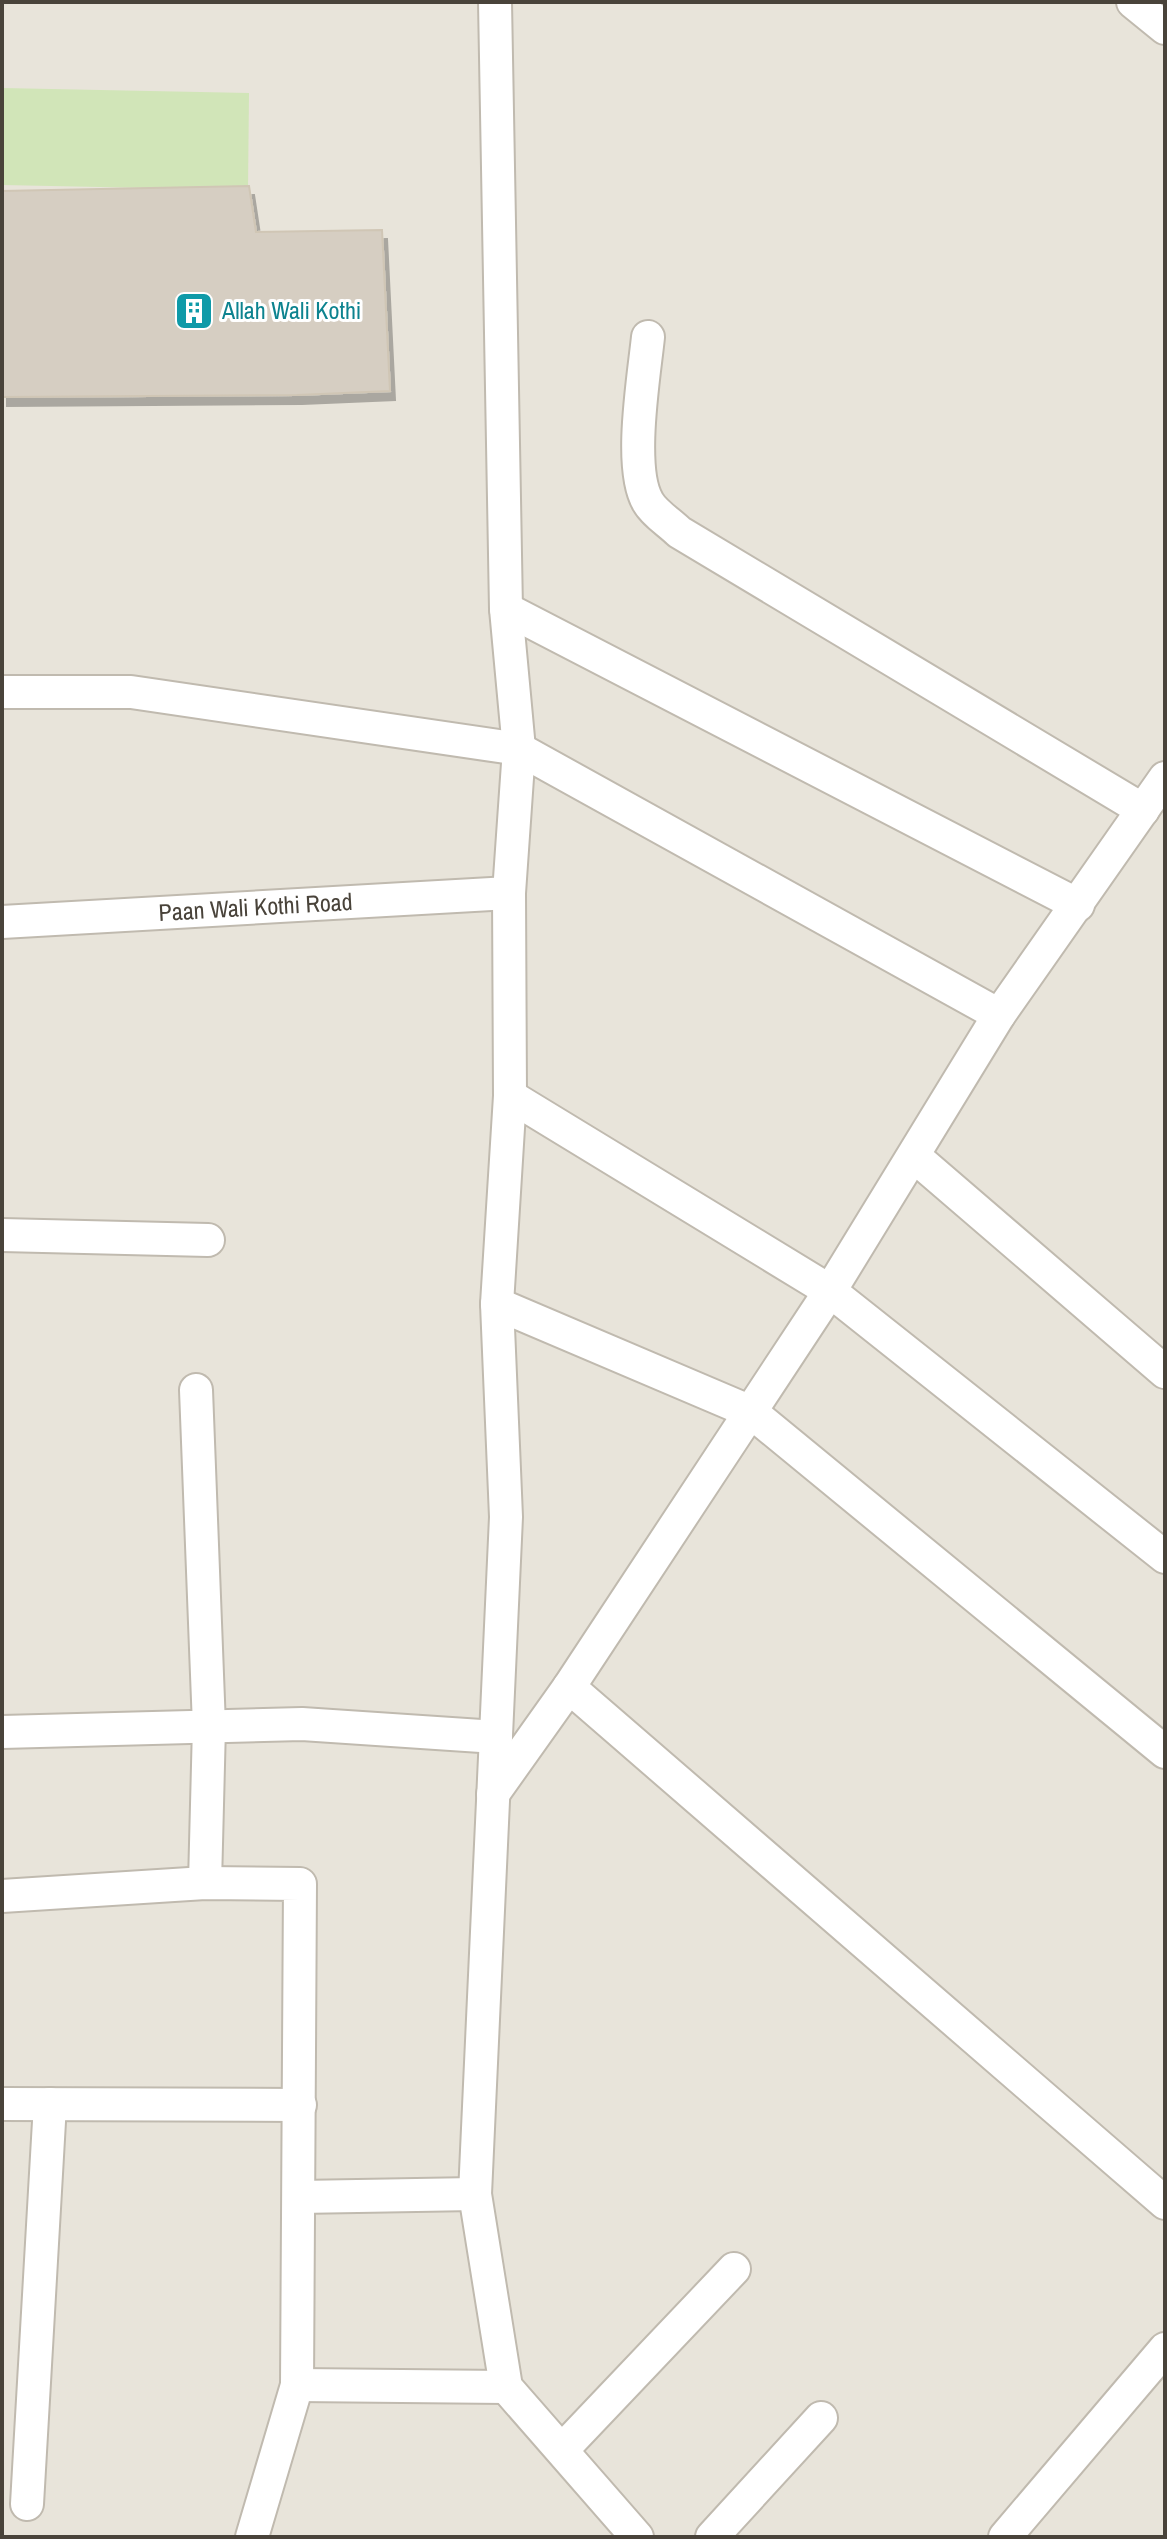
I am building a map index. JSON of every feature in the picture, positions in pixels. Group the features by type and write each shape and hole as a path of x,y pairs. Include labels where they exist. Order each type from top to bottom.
{"street":[{"path":"495,2 506,609 519,749 509,893 510,1096 497,1304 506,1517 475,2194 506,2387 637,2537"},
{"path":"1133,2 1165,28"},
{"path":"648,337 639,433 639,473 648,502 679,532 1143,810"},
{"path":"506,609 1078,905"},
{"path":"2,692 131,692 519,749 999,1015"},
{"path":"493,1794 569,1687 830,1291 915,1157 999,1015 1165,778"},
{"name":"Paan Wali Kothi Road","path":"2,922 509,893"},
{"path":"510,1096 830,1291 1165,1557"},
{"path":"915,1157 1165,1372"},
{"path":"2,1235 208,1240"},
{"path":"497,1304 751,1412 1165,1752"},
{"path":"196,1390 209,1726 205,1883"},
{"path":"569,1687 1165,2203"},
{"path":"2,1732 302,1724 496,1737"},
{"path":"2,1896 205,1883 300,1884 297,2385 252,2537"},
{"path":"2,2104 300,2105"},
{"path":"27,2504 50,2104"},
{"path":"299,2197 475,2194"},
{"path":"562,2450 734,2269"},
{"path":"1005,2537 1165,2349"},
{"path":"297,2385 506,2387"},
{"path":"712,2537 821,2418"}],"shaded area":[{"path":"2,2 1165,2 1165,2537 2,2537"}],"green space":[{"path":"2,88 249,93 248,190 2,185"}],"building":[{"name":"Allah Wali Kothi","path":"249,186 256,232 382,230 390,391 297,395 2,397 2,191"}],"place":[{"name":"Allah Wali Kothi","path":"194,311"}]}
